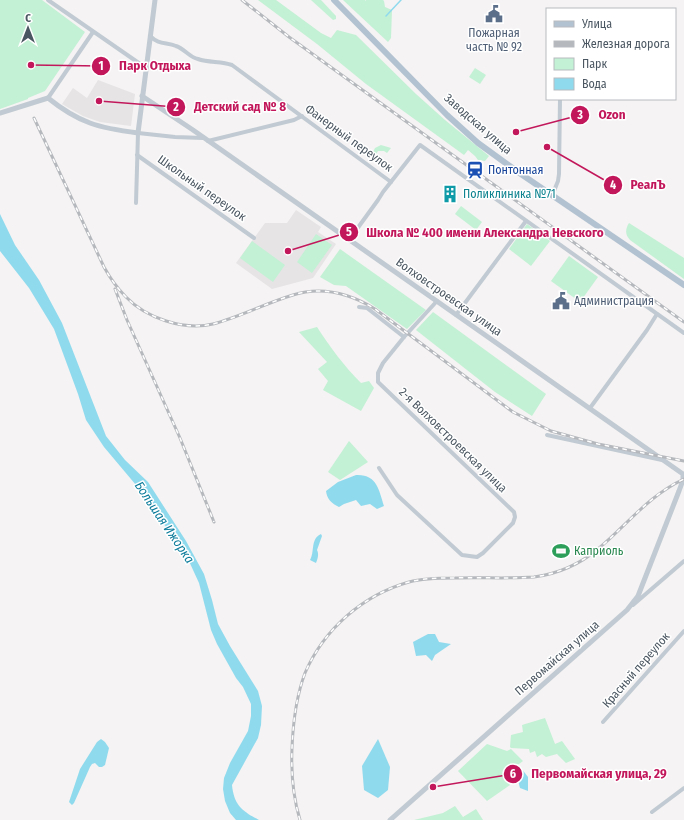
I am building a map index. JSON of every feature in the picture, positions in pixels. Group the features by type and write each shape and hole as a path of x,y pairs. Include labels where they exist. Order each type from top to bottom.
{"main road":[{"name":"Заводская улица","path":"334,0 464,130 492,153 552,196 684,285"}],"street":[{"path":"48,0 146,68"},
{"path":"136,203 138,133 155,0"},
{"path":"0,113 48,98 93,32"},
{"name":"Фанерный переулок","path":"150,36 156,42 182,48 198,60 225,62 232,65 391,182"},
{"name":"Волховстроевская улица","path":"142,96 590,408 683,475"},
{"path":"48,98 64,111 81,120 108,128 175,137 205,139 252,131 294,120 302,116"},
{"path":"552,196 559,174 560,100"},
{"path":"349,240 420,145 684,333"},
{"name":"Школьный переулок","path":"137,155 254,238"},
{"path":"456,315 526,221"},
{"path":"359,307 367,308 404,337 437,301"},
{"path":"590,408 657,314"},
{"name":"2-я Волховстроевская улица","path":"378,468 397,495 462,555 477,557 483,553 513,522 515,517 514,512 378,382 378,373 383,363 404,337"},
{"path":"547,435 664,461"},
{"name":"Первомайская улица","path":"390,820 628,610 638,596 679,491 683,480 683,475"},
{"path":"628,610 684,561"},
{"name":"Красный переулок","path":"603,722 684,631"},
{"path":"652,812 684,788"}],"shaded area":[{"path":"98,80 135,94 131,126 100,122 83,116 62,104 73,88 87,98"},
{"path":"296,210 321,227 318,232 336,244 313,278 272,289 236,263 265,223 287,223"}],"green space":[{"path":"0,0 42,0 85,32 45,91 0,109"},
{"path":"258,0 276,0 321,33 331,38 337,30 356,35 416,94 489,156 485,161 478,160 468,150 464,155 366,84 317,44"},
{"path":"311,0 321,0 336,16 336,19 333,20"},
{"path":"343,0 383,0 385,7 392,10 391,38 388,42"},
{"path":"475,68 486,75 480,84 469,77"},
{"path":"381,145 391,148 387,153 384,151 378,151 376,154 373,152 375,148"},
{"path":"461,206 482,222 476,230 455,214"},
{"path":"629,223 684,258 684,279 630,240 626,232"},
{"path":"527,224 550,241 531,266 509,249"},
{"path":"316,234 332,245 312,273 297,262"},
{"path":"252,241 285,265 273,282 240,258"},
{"path":"340,249 426,310 407,329 346,286 334,285 320,277"},
{"path":"569,256 598,277 580,302 551,281"},
{"path":"433,312 546,394 532,416 495,392 416,330"},
{"path":"317,327 355,377 361,383 369,381 374,388 361,411 323,390 328,381 318,369 327,362 299,332"},
{"path":"349,441 368,462 340,480 328,472"},
{"path":"545,718 555,744 562,741 575,759 566,763 557,754 546,757 542,754 537,757 535,751 530,753 529,749 510,747 511,735 523,732 522,725"},
{"path":"487,744 507,751 511,749 523,761 503,776 510,785 487,801 458,771"},
{"path":"455,806 463,817 476,809 483,820 414,820 443,813"}],"water":[{"name":"Большая Ижорка","path":"0,214 15,245 39,280 62,323 106,436 125,460 148,482 186,541 204,574 218,624 258,691 262,706 261,725 258,738 232,785 235,798 240,807 248,814 259,820 236,820 230,813 225,801 223,789 224,778 230,763 248,731 251,716 251,704 243,687 236,678 217,644 211,630 199,583 188,559 141,491 104,447 86,420 54,329 29,288 0,251"},
{"path":"356,475 363,475 373,480 376,484 384,506 377,509 370,504 361,506 356,500 339,507 330,500 326,491 338,482"},
{"path":"321,534 322,536 317,550 318,556 316,563 310,560 315,539"},
{"path":"428,634 435,634 439,642 451,644 435,655 432,661 426,655 416,656 413,642"},
{"path":"101,739 109,748 105,765 99,767 95,763 92,764 72,805 69,802 80,769 97,742"},
{"path":"378,739 390,767 388,790 378,798 364,790 362,766"},
{"path":"521,768 528,777 528,791 520,788 517,777"}],"waterway":[{"path":"386,16 401,0"}],"railway":[{"path":"242,0 289,37 684,322"},
{"path":"34,118 106,271 123,294 134,304 155,317 178,324 202,326 223,321 283,298 304,292 325,291 345,295 365,303 375,309 513,412 551,431 598,444 684,461"},
{"path":"115,289 127,320 180,438 214,522"},
{"path":"300,820 292,775 292,739 299,691 305,673 313,657 334,628 347,616 376,596 409,582 438,578 534,577 543,576 568,568 598,549 660,493 684,479"}],"place":[{"name":"Пожарная часть № 92","path":"494,14"},
{"name":"Парк Отдыха","path":"31,65"},
{"name":"Детский сад № 8","path":"99,101"},
{"name":"Ozon","path":"516,132"},
{"name":"РеалЪ","path":"547,147"},
{"name":"Понтонная","path":"475,170"},
{"name":"Поликлиника №71","path":"450,194"},
{"name":"Школа № 400 имени Александра Невского","path":"288,251"},
{"name":"Администрация","path":"561,301"},
{"name":"Каприоль","path":"561,551"},
{"name":"Первомайская улица, 29","path":"433,787"}]}
